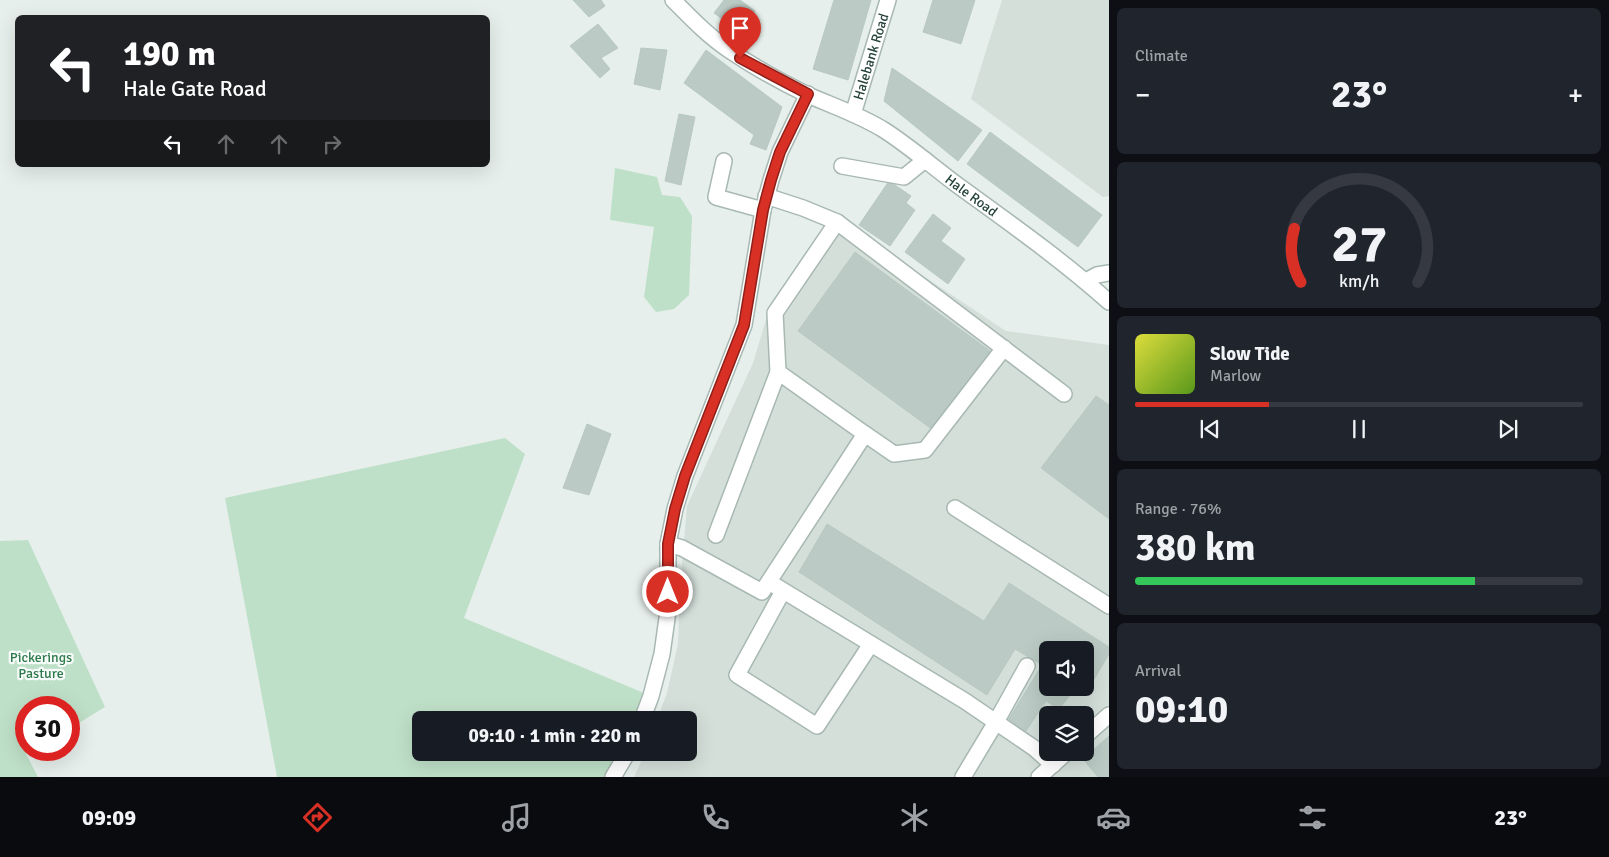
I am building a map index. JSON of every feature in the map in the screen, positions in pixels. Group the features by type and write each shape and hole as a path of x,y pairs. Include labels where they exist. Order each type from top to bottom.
{"street":[{"name":"Hale Road","path":"673,0 704,31 728,50 808,94 883,129 1086,281 1109,302"},
{"name":"Halebank Road","path":"853,114 888,0"},
{"path":"645,711 662,654 668,611 668,544 675,509 685,476 744,325 765,203 780,152 808,94"},
{"path":"842,166 904,177 925,160"},
{"path":"724,161 716,197 803,208 837,222 1064,394"},
{"path":"716,535 778,372 775,313 837,222"},
{"path":"1086,281 1096,275 1109,273"},
{"path":"778,372 894,454 925,450 1004,348"},
{"path":"668,544 682,548 762,592 865,434"},
{"path":"955,508 1109,606"},
{"path":"769,582 965,701 1034,748 1053,765"},
{"path":"783,591 737,675 816,726 871,644"},
{"path":"963,777 1028,666"},
{"path":"1094,728 1109,715"},
{"path":"613,777 623,761"},
{"path":"1039,777 1057,761"}],"shaded area":[{"path":"1002,0 1109,0 1109,196 1103,197 971,99"},
{"path":"833,216 1006,331 1109,345 1109,777 634,777 641,761 697,761 697,711 660,711 667,693 678,644 680,588 687,506 753,363 771,303"}],"green space":[{"path":"615,168 657,177 662,195 680,197 692,216 689,295 674,309 656,312 644,297 654,227 610,220"},
{"path":"505,438 525,454 464,618 644,693 638,711 412,711 412,761 613,761 604,777 277,777 225,498"},
{"name":"Pickerings Pasture","path":"28,540 105,707 80,722 80,696 15,696 15,761 30,761 38,777 0,777 0,541"}],"building":[{"path":"573,0 601,0 605,6 589,17"},
{"path":"724,0 740,0 755,11 740,32 714,13"},
{"path":"834,0 871,0 848,80 813,69"},
{"path":"933,0 975,0 961,44 923,32"},
{"path":"598,24 618,48 601,58 610,69 600,78 570,46"},
{"path":"641,48 667,50 660,90 634,84"},
{"path":"706,50 782,107 766,150 750,144 754,135 684,83"},
{"path":"892,68 982,130 958,161 884,101"},
{"path":"679,114 695,117 681,185 665,181"},
{"path":"990,132 1102,215 1078,247 967,164"},
{"path":"889,181 911,196 906,203 915,210 890,246 859,225"},
{"path":"933,214 951,228 941,241 965,259 948,284 905,252"},
{"path":"855,252 990,351 933,430 798,331"},
{"path":"1096,396 1109,405 1109,519 1041,468"},
{"path":"587,424 611,434 589,495 563,488"},
{"path":"827,524 984,621 1009,583 1109,647 1109,654 1094,679 1094,641 1039,641 1039,663 1015,649 987,695 799,572"},
{"path":"1039,670 1039,696 1070,696 1061,706 1054,706 1046,701 1043,706 1039,706 1039,712 1026,731 1008,720"},
{"path":"1109,736 1109,777 1098,777 1085,761 1094,761 1094,749"}],"route":[{"path":"668,592 668,544 675,509 685,476 744,325 763,210 771,180 780,152 808,94 740,58"}]}
